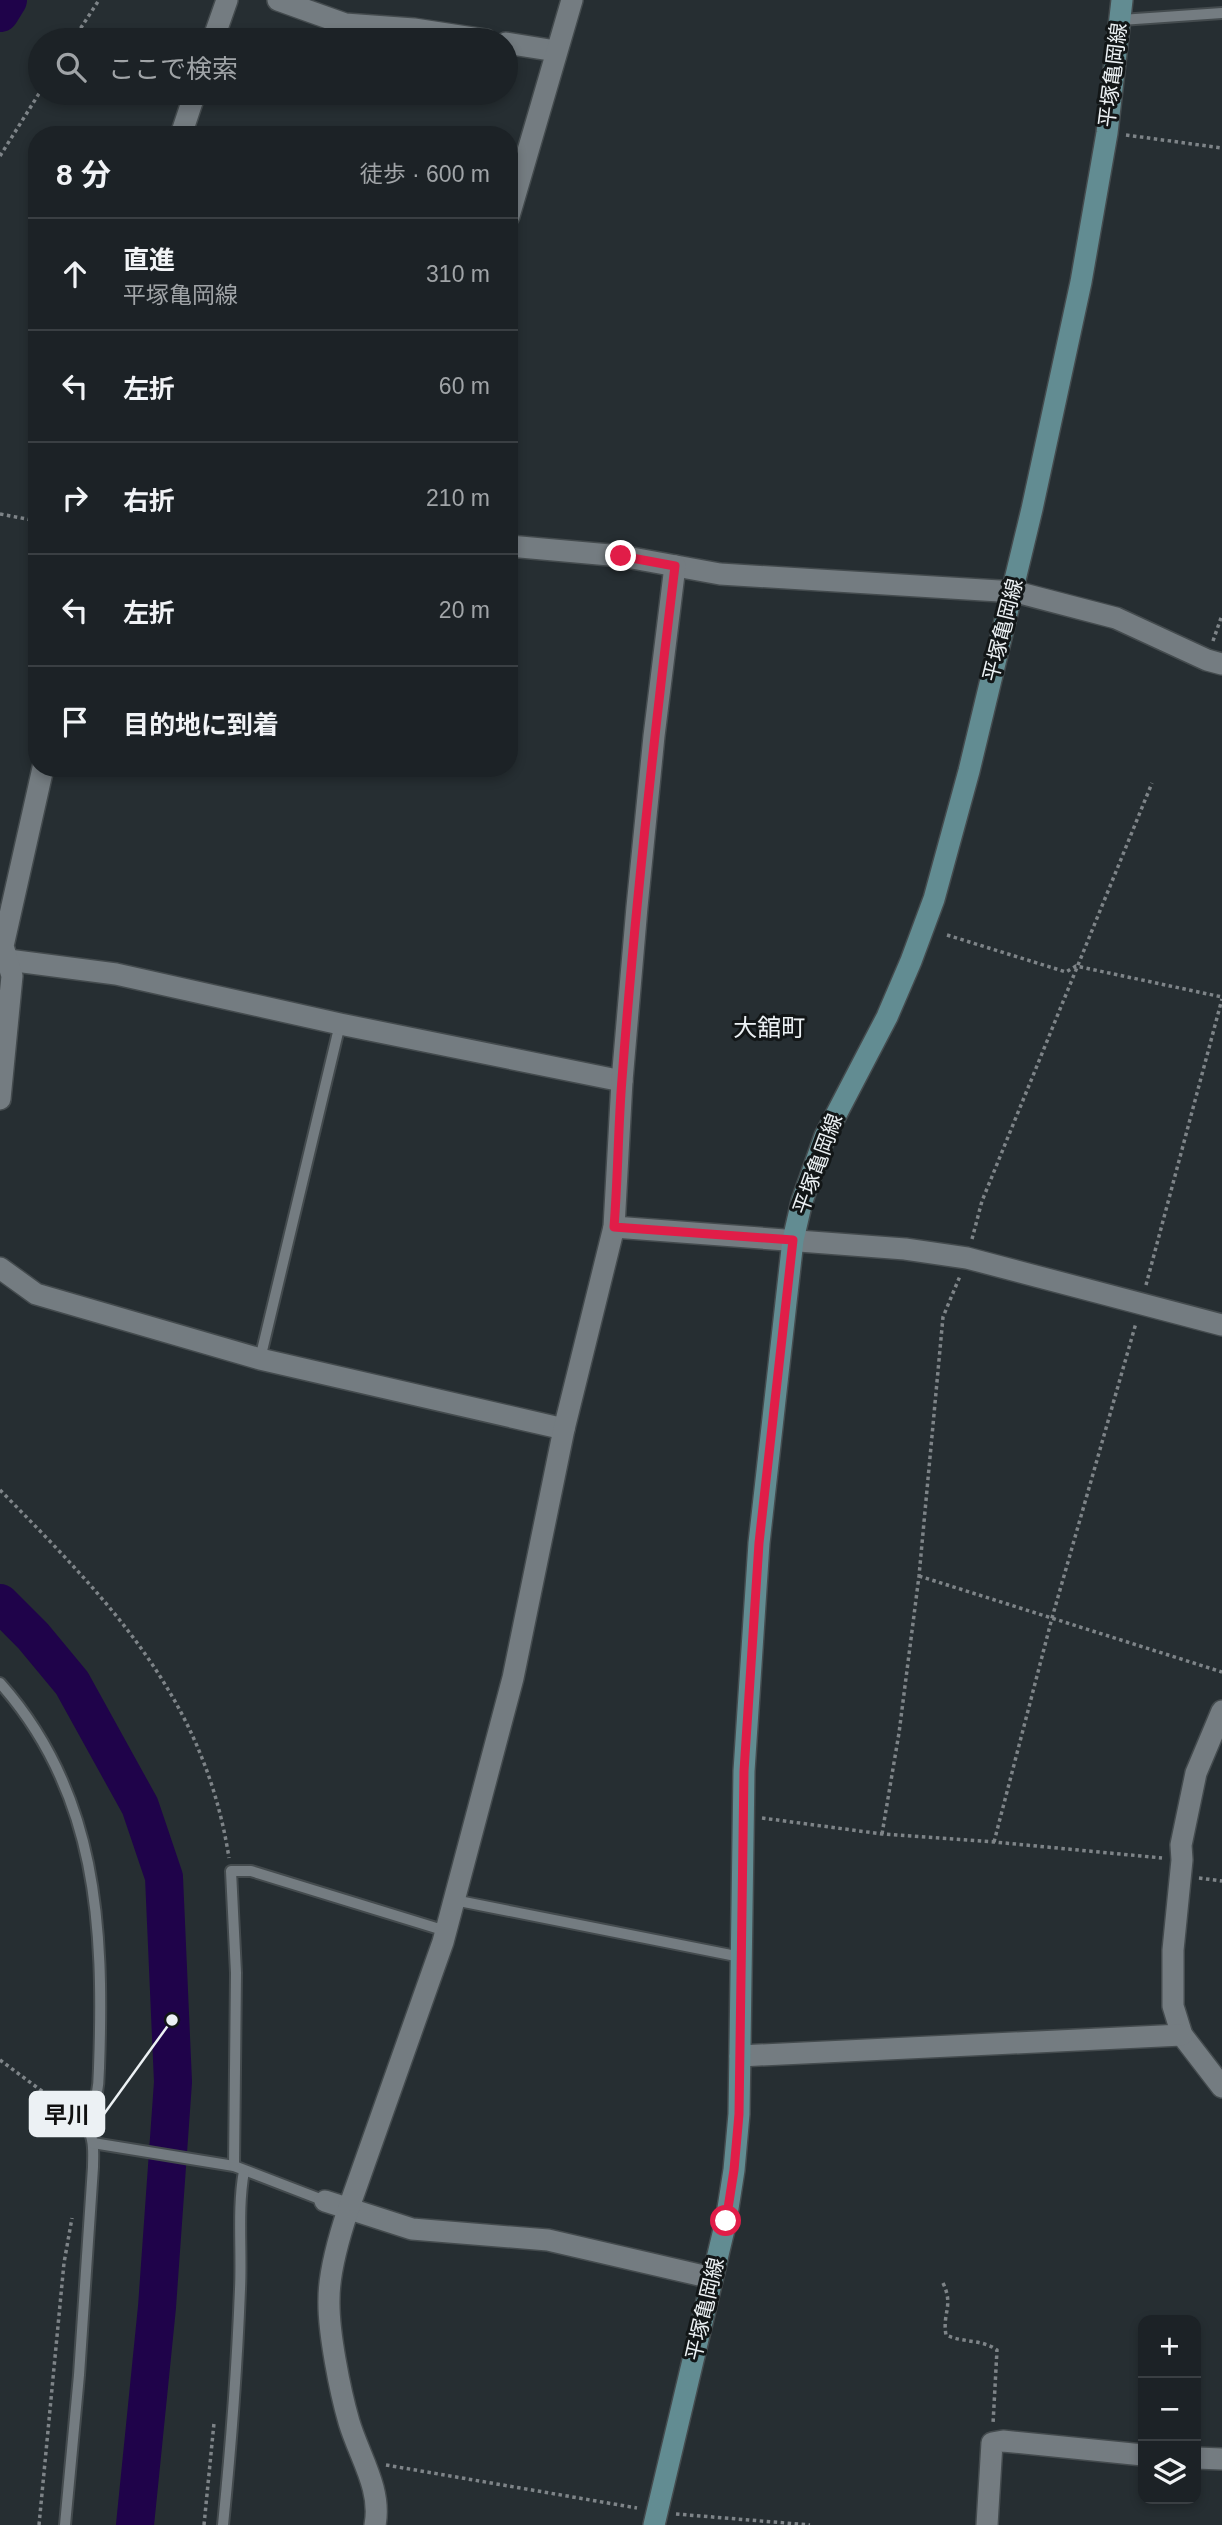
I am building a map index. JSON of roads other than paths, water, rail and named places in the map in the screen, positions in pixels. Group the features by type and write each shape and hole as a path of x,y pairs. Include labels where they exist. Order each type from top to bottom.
{"main road":[{"name":"平塚亀岡線","path":"655,2518 726,2221 734,2170 739,2114 743,1815 759,1543 793,1240 802,1201 825,1136 887,1017 934,899 969,771 1081,282 1107,133 1121,10"}],"street":[{"path":"217,28 227,0"},
{"path":"278,0 345,24 400,28"},
{"path":"518,184 572,0"},
{"path":"518,45 556,51"},
{"path":"184,126 191,105"},
{"path":"518,547 621,556 720,574 1012,592 1116,618 1214,662"},
{"path":"375,2525 377,2503 374,2487 349,2420 328,2300 340,2232 446,1931 513,1678 564,1429 614,1227 622,1081 652,749 675,566"},
{"path":"0,1099 12,976 4,960 3,946 41,777"},
{"path":"4,960 116,974 340,1024 622,1081"},
{"path":"614,1227 905,1249 967,1258 1222,1325"},
{"path":"0,1268 36,1294 260,1359 564,1429"},
{"path":"1222,1711 1196,1773 1181,1845 1182,1860 1173,1950 1172,2006 1182,2035 1222,2087"},
{"path":"740,2056 1182,2035"},
{"path":"325,2202 412,2229 548,2240 712,2278"},
{"path":"987,2525 992,2443 1003,2441 1138,2454"},
{"path":"1201,2458 1222,2459"}],"lane":[{"path":"1121,10 1222,13"},
{"path":"260,1359 340,1024"},
{"path":"0,1683 41,1737 61,1773 81,1828 93,1879 99,1934 100,2047 96,2099 89,2127 96,2143 65,2525"},
{"path":"223,2525 236,2376 240,2285 241,2194 235,2167 236,1973 231,1871 251,1871 446,1931"},
{"path":"454,1900 741,1957"},
{"path":"96,2143 235,2167 325,2202"}],"waterway":[{"path":"0,13 8,0"},
{"path":"0,1603 33,1636 72,1683 140,1806 164,1877 173,2082 157,2307 135,2525"}],"place":[{"name":"早川","path":"172,2020"}],"district":[{"name":"大舘町","path":"769,1028"}]}
